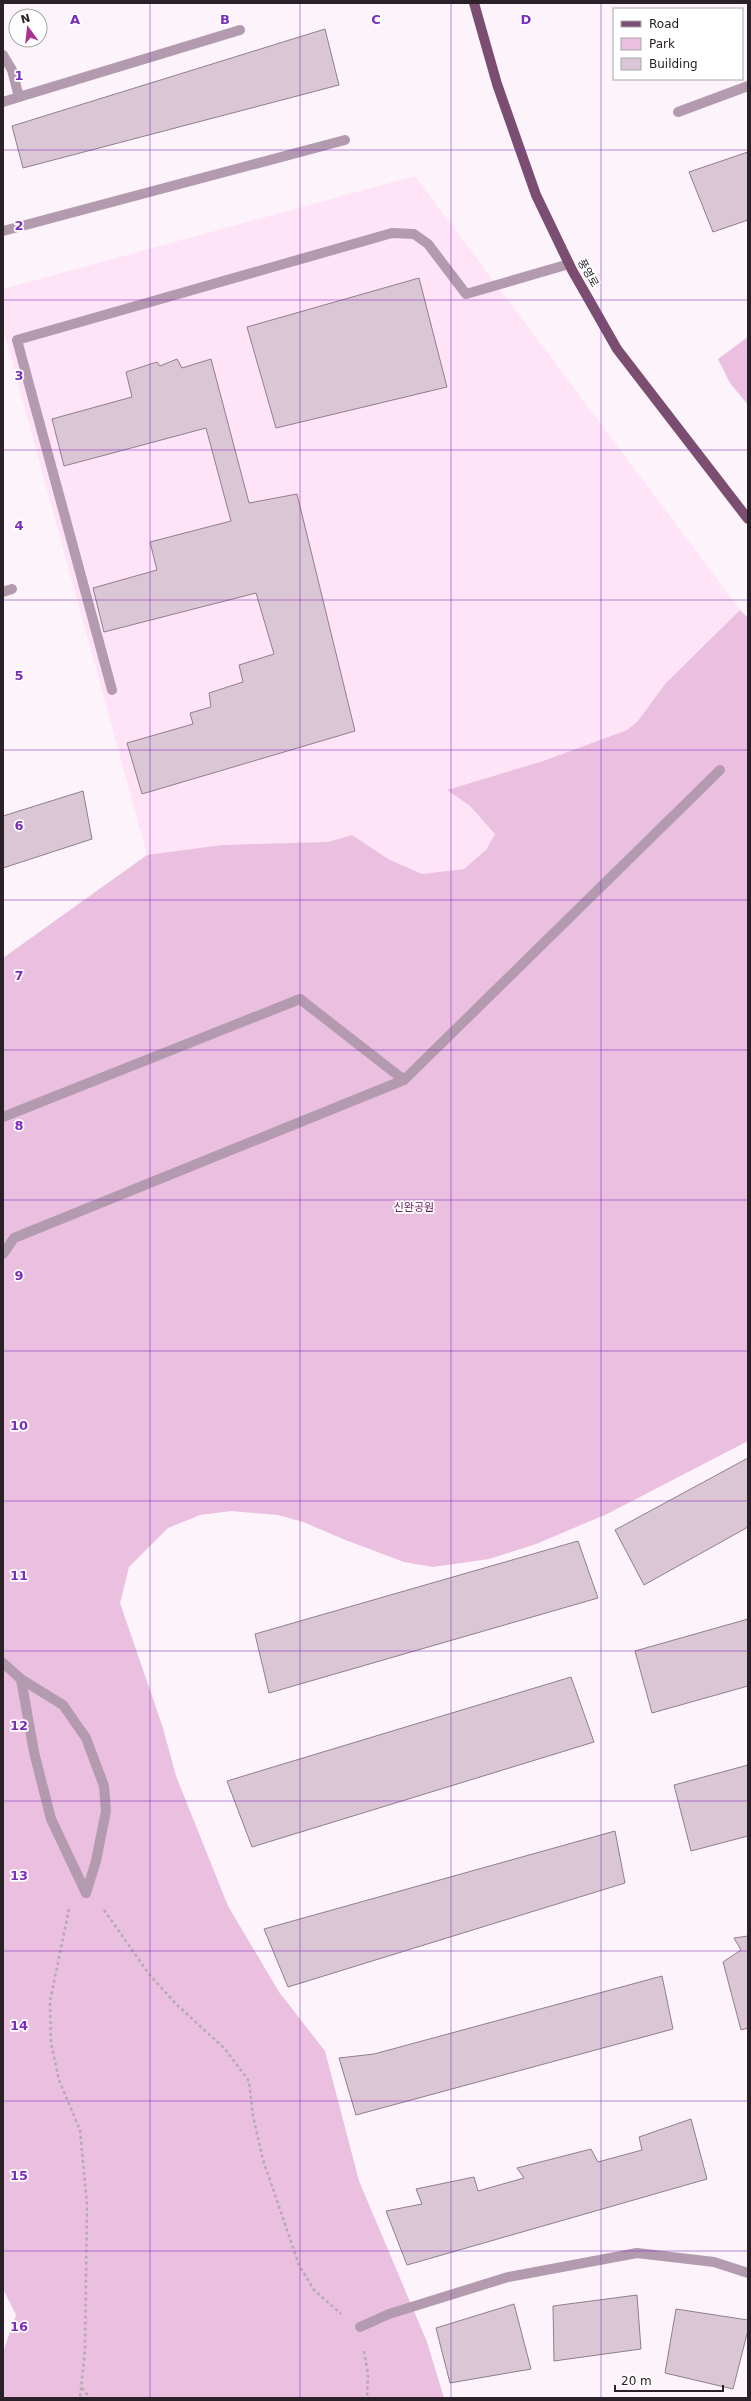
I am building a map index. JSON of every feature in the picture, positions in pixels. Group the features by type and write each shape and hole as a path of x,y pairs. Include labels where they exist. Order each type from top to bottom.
{"main road":[{"name":"풍영로","path":"474,3 497,84 536,195 569,264 617,349 748,519"}],"street":[{"path":"3,102 240,30"},
{"path":"3,55 12,70 19,97"},
{"path":"678,112 748,86"},
{"path":"3,231 345,140"},
{"path":"112,690 17,340 392,233 414,234 428,244 466,294 569,264"},
{"path":"3,1254 14,1238 404,1080 720,770"},
{"path":"3,1117 300,999 404,1080"},
{"path":"3,1663 21,1679 63,1706 86,1738 104,1786 106,1811 96,1862 86,1894"},
{"path":"21,1679 34,1752 51,1818 86,1894"},
{"path":"360,2327 389,2314 508,2277 637,2253 714,2262 748,2273"}],"path":[{"path":"80,2398 86,2335 87,2242 85,2181 80,2130 59,2080 51,2043 50,2001 69,1908 86,1894 105,1911 139,1961 175,2004 225,2049 249,2081 253,2116 263,2160 299,2265 314,2290 336,2311 360,2327 368,2374 367,2398"},
{"path":"81,2388 90,2398"}],"shaded area":[{"path":"415,176 740,610 665,684 632,728 543,761 447,790 470,806 495,834 483,856 464,869 422,874 390,860 352,835 328,842 222,845 147,855 3,329 3,289"}],"green space":[{"path":"748,337 748,405 730,383 718,359"},
{"name":"신완공원","path":"740,610 748,618 748,1441 607,1514 536,1544 489,1559 433,1567 404,1562 303,1522 278,1515 231,1511 200,1515 168,1528 129,1567 120,1603 163,1728 176,1776 228,1906 279,1992 325,2051 359,2181 427,2342 444,2398 3,2398 3,2352 16,2315 3,2289 3,958 147,855 222,845 328,842 352,835 390,860 422,874 464,869 486,850 495,834 470,806 447,790 543,761 627,730 637,722 665,684"}],"building":[{"path":"325,29 339,85 23,168 12,126"},
{"path":"748,152 748,220 713,232 689,172"},
{"path":"419,278 447,387 276,428 247,327"},
{"path":"177,359 182,368 211,359 249,503 297,494 355,731 142,794 127,743 193,724 190,713 211,707 209,693 243,682 239,665 274,654 256,593 104,632 93,588 157,570 150,542 231,521 206,428 64,466 52,419 132,397 126,372 157,362 160,366"},
{"path":"83,791 92,839 3,868 3,816"},
{"path":"748,1458 748,1527 644,1585 615,1530"},
{"path":"578,1541 598,1598 269,1693 255,1634"},
{"path":"748,1619 748,1686 652,1713 635,1651"},
{"path":"571,1677 594,1742 252,1847 227,1781"},
{"path":"748,1765 748,1836 691,1851 674,1785"},
{"path":"615,1831 625,1883 288,1987 264,1929"},
{"path":"748,1936 748,2028 741,2030 723,1962 741,1950 734,1938"},
{"path":"662,1976 673,2029 356,2115 339,2058 374,2054"},
{"path":"691,2119 707,2179 407,2265 386,2211 422,2204 416,2189 474,2177 478,2191 524,2178 517,2168 591,2149 598,2162 642,2150 639,2137"},
{"path":"637,2295 641,2349 554,2361 553,2306"},
{"path":"514,2304 531,2369 450,2383 436,2328"},
{"path":"676,2309 748,2320 748,2330 733,2389 665,2373"}]}
